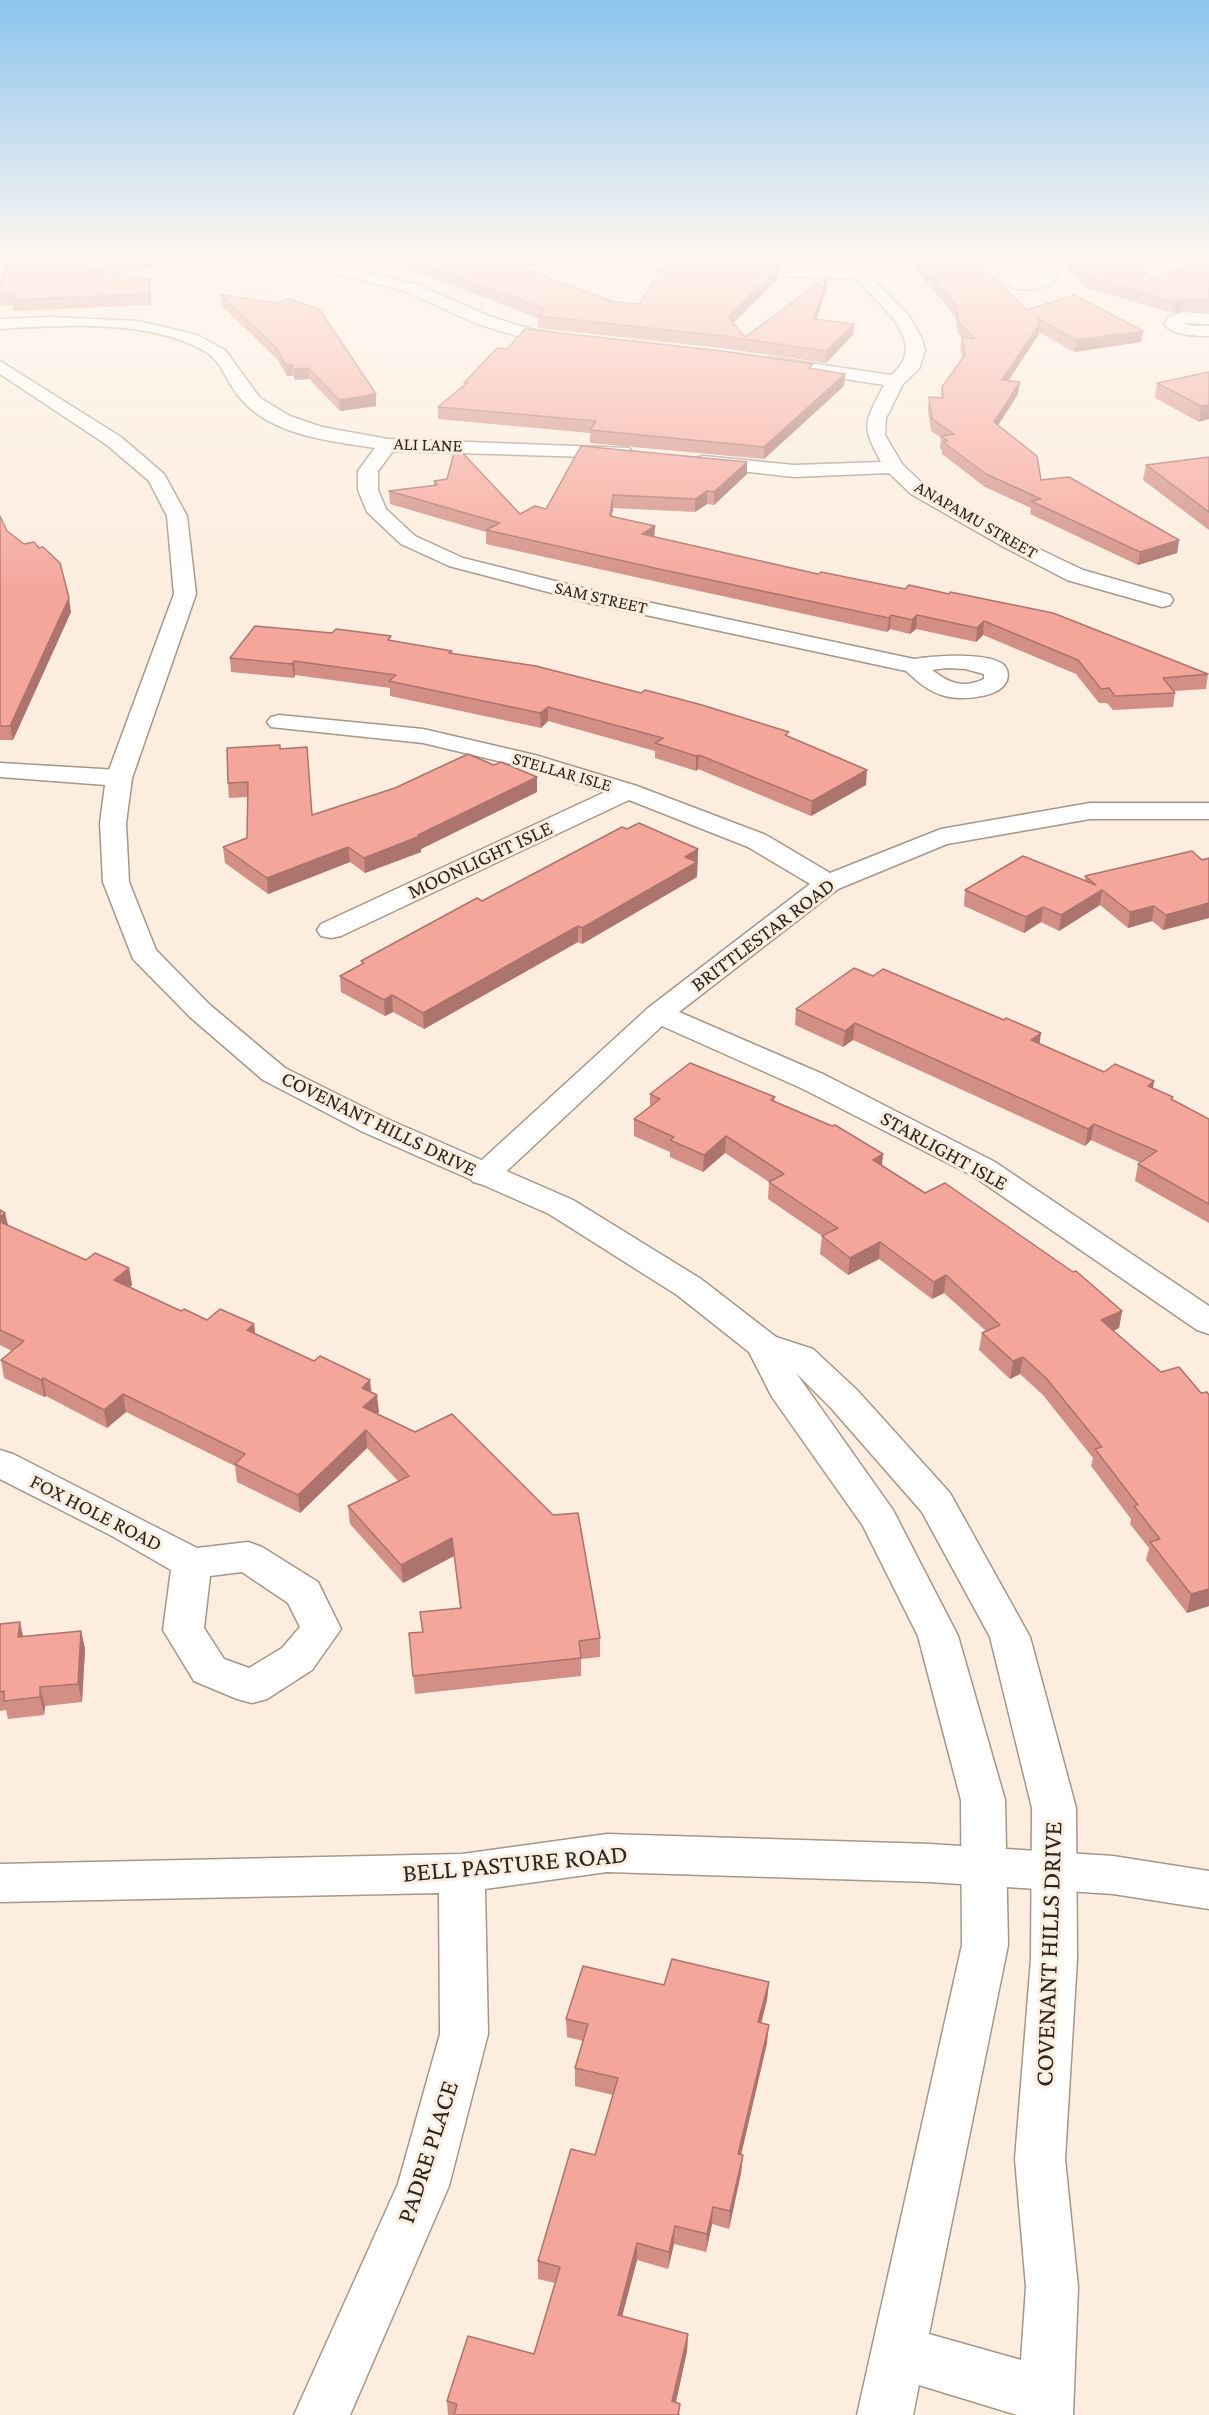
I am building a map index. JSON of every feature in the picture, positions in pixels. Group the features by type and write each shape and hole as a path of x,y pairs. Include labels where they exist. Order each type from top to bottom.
{"street":[{"name":"COVENANT HILLS DRIVE","path":"4,369 114,441 157,478 177,516 185,594 119,778 113,822 116,882 143,953 200,1011 274,1074 374,1125 561,1207 688,1287 763,1345 800,1357 844,1399 936,1503 1010,1637 1054,1808 1054,1959 1040,2159 1052,2287 1046,2405"},
{"name":"ALI LANE","path":"229,369 236,382 254,403 270,413 318,430 388,445 642,454"},
{"path":"814,369 895,381"},
{"name":"ANAPAMU STREET","path":"910,369 895,381 877,418 876,435 894,467 918,490 1009,542 1075,575 1162,600"},
{"name":"SAM STREET","path":"388,445 368,471 368,490 378,512 408,540 456,562 590,596 914,666"},
{"path":"681,459 794,471 894,467"},
{"name":"STELLAR ISLE","path":"279,722 423,736 526,760 628,791 757,841 828,883"},
{"path":"0,770 119,778"},
{"name":"MOONLIGHT ISLE","path":"331,930 628,791"},
{"name":"BRITTLESTAR ROAD","path":"484,1174 658,1014 828,883 941,837 1090,811 1209,811"},
{"name":"STARLIGHT ISLE","path":"658,1014 814,1082 984,1169 1209,1322"},
{"name":"COVENANT HILLS DRIVE","path":"763,1345 785,1388 879,1520 938,1636 983,1800 985,1945 885,2415"},
{"name":"FOX HOLE ROAD","path":"0,1463 126,1526 192,1563"},
{"name":"BELL PASTURE ROAD","path":"0,1883 462,1873 607,1853 984,1867 1113,1875 1209,1890"},
{"name":"PADRE PLACE","path":"322,2415 423,2186 464,2034 462,1873"},
{"path":"899,2352 1046,2405"}],"building":[{"path":"309,369 359,369 376,394 339,400"},
{"path":"477,369 813,369 845,374 764,447 590,430 596,421 438,407 468,382 464,383"},
{"path":"955,369 1010,369 1002,380 1020,382 994,422 1037,456 1041,480 1069,477 1179,540 1140,552 1031,501 1041,499 986,474 943,442 948,441 941,436 954,434 932,419 929,397 943,398 942,387"},
{"path":"1209,372 1209,405 1201,406 1157,383"},
{"path":"456,446 520,514 535,506 546,509 581,446 747,462 714,492 707,491 695,499 613,495 610,516 655,526 642,534 818,574 821,572 905,589 909,585 1053,613 1208,674 1163,678 1175,693 1115,696 1109,688 1101,689 1078,660 984,621 977,628 917,615 912,620 891,615 889,618 659,569 486,530 500,523 389,491 437,485 434,481 447,479"},
{"path":"1209,457 1209,512 1146,465"},
{"path":"0,516 7,531 24,544 34,542 39,548 43,547 60,563 69,598 10,726 0,726"},
{"path":"255,626 332,633 336,629 391,636 388,640 452,651 449,653 536,666 641,693 645,690 789,732 785,735 867,770 812,801 699,755 655,743 663,738 548,707 540,713 389,681 396,675 294,661 292,664 230,658"},
{"path":"280,745 280,749 307,747 312,815 395,788 468,754 494,765 501,762 537,777 418,835 420,836 364,858 348,847 267,878 223,847 247,838 248,782 228,783 227,748"},
{"path":"639,823 698,849 685,857 697,862 582,928 578,926 423,1013 392,995 384,1000 340,976 364,963 361,961 477,898 482,901 622,827 627,829"},
{"path":"1192,851 1202,860 1209,858 1209,903 1166,915 1154,906 1130,912 1102,890 1061,915 1043,907 1026,917 965,890 1023,856 1096,885 1085,876"},
{"path":"854,968 873,976 883,969 1004,1020 1006,1018 1041,1033 1031,1040 1104,1072 1115,1064 1154,1081 1148,1086 1173,1097 1171,1099 1209,1119 1209,1204 1138,1164 1157,1151 1094,1124 1088,1129 855,1023 845,1031 796,1009"},
{"path":"690,1063 775,1097 771,1100 832,1126 835,1125 883,1154 873,1160 925,1193 945,1183 1073,1272 1076,1271 1122,1311 1101,1320 1161,1372 1179,1367 1201,1393 1207,1392 1209,1395 1209,1589 1191,1594 1150,1542 1160,1539 1134,1506 1138,1505 1095,1449 1102,1447 1046,1378 1023,1357 1013,1361 982,1333 1000,1325 946,1275 934,1282 880,1242 850,1258 822,1236 838,1228 769,1182 784,1174 726,1136 704,1155 670,1140 674,1137 634,1119 660,1099 650,1094"},
{"path":"0,1222 86,1260 95,1253 129,1268 114,1280 181,1311 184,1309 207,1320 220,1309 254,1324 247,1330 314,1361 320,1356 370,1380 362,1388 377,1395 363,1407 415,1432 452,1414 553,1515 578,1513 600,1638 579,1641 581,1658 413,1676 409,1633 423,1632 420,1612 461,1608 452,1538 401,1565 348,1506 409,1476 366,1430 298,1495 235,1464 245,1454 123,1394 104,1410 43,1378 41,1380 1,1360 24,1341 0,1330"},
{"path":"20,1622 18,1637 81,1631 78,1684 40,1687 40,1697 4,1701 4,1691 0,1692 0,1624"},
{"path":"672,1959 769,1982 758,2022 769,2025 738,2154 743,2155 730,2211 713,2207 707,2234 675,2226 669,2252 637,2243 618,2315 688,2334 672,2401 680,2404 678,2415 454,2415 457,2404 447,2401 468,2336 534,2354 560,2267 538,2261 571,2149 595,2155 618,2078 575,2068 588,2024 566,2019 583,1966 664,1985"}]}
